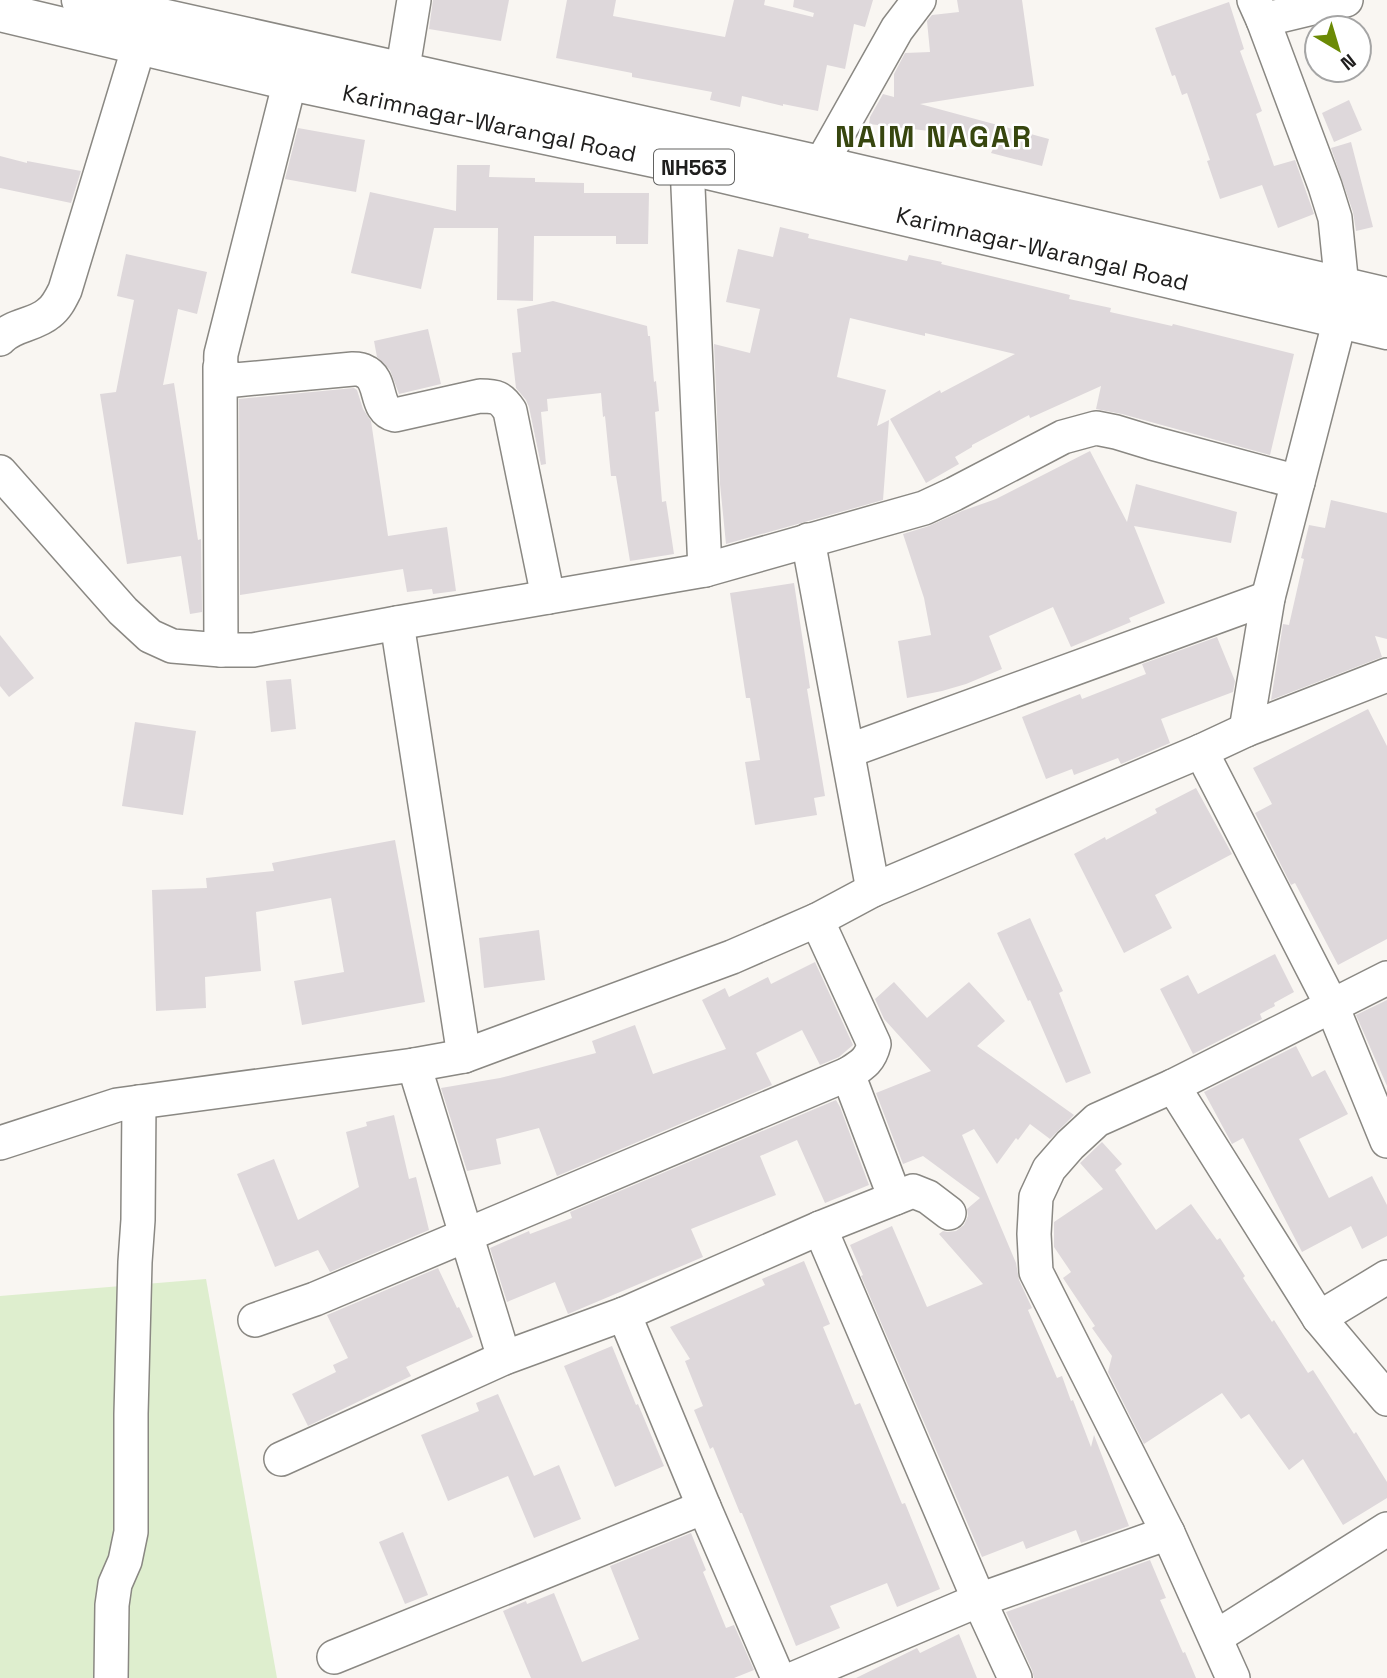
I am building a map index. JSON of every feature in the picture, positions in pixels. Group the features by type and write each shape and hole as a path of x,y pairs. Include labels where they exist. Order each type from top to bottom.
{"highway":[{"name":"Karimnagar-Warangal Road","path":"81,0 687,165 813,179"},
{"name":"Karimnagar-Warangal Road","path":"0,12 290,81 400,88 813,179 1341,303 1387,330"},
{"name":"Karimnagar-Warangal Road","path":"1341,303 1387,297"}],"street":[{"path":"400,88 414,0"},
{"path":"813,179 897,29 919,0"},
{"path":"1246,730 1268,598 1341,303 1335,218 1259,10 1346,0"},
{"path":"0,339 19,326 48,314 57,305 65,290 139,46"},
{"path":"221,650 221,354 290,81"},
{"path":"687,165 705,570"},
{"path":"220,367 225,375 235,380 353,369 364,371 373,377 387,414 395,415 480,396 494,396 504,402 510,411 548,597"},
{"path":"0,472 123,611 150,636 172,646 221,650 253,650 705,570 924,508 1063,437 1096,428 1298,482"},
{"path":"808,540 873,890"},
{"path":"848,751 1268,598"},
{"path":"397,623 464,1056"},
{"path":"0,1143 117,1105 464,1056 732,957 817,919 873,890 1246,730 1387,675"},
{"path":"1200,751 1332,1006 1387,1141"},
{"path":"255,1320 315,1299 467,1235 848,1074 863,1064 871,1055 874,1044 817,919"},
{"path":"1233,1678 1168,1533 1036,1272 1036,1196 1049,1169 1070,1144 1097,1120 1173,1086 1387,978"},
{"path":"414,1065 504,1358"},
{"path":"848,1074 895,1198"},
{"path":"1173,1086 1319,1318 1387,1399"},
{"path":"111,1678 112,1605 115,1584 125,1561 131,1532 131,1414 139,1102"},
{"path":"281,1460 504,1358 624,1314 820,1228 913,1191 928,1197 949,1213"},
{"path":"820,1228 1015,1678"},
{"path":"1319,1318 1387,1277"},
{"path":"624,1314 778,1678"},
{"path":"334,1657 704,1507"},
{"path":"1216,1637 1387,1529"},
{"path":"795,1678 979,1600 1168,1533"}],"green space":[{"path":"206,1279 277,1678 0,1678 0,1296"}],"building":[{"path":"433,0 509,0 501,41 429,29"},
{"path":"567,0 616,0 613,16 725,37 734,0 765,0 764,5 813,17 814,13 793,7 794,0 873,0 865,27 854,24 845,69 827,65 818,111 742,96 740,107 710,100 712,92 632,77 632,73 556,58"},
{"path":"957,0 1022,0 1034,86 920,104 1049,139 1042,166 991,153 993,149 937,143 938,132 869,124 883,94 894,97 894,74 905,53 930,52 927,21 932,15 959,12"},
{"path":"1229,2 1244,49 1240,51 1262,111 1256,114 1274,166 1295,160 1314,214 1278,228 1262,185 1220,199 1187,93 1182,95 1175,75 1172,76 1155,28"},
{"path":"1349,100 1362,130 1334,142 1322,113"},
{"path":"298,128 365,140 356,192 285,179"},
{"path":"1351,142 1373,227 1356,231 1353,212 1331,148"},
{"path":"0,156 81,171 71,203 0,188"},
{"path":"457,165 490,165 489,177 584,183 584,193 649,193 648,244 616,244 616,236 534,236 533,301 497,300 498,228 434,228 421,289 351,273 370,192 456,211"},
{"path":"780,227 809,234 808,238 907,261 909,255 942,262 941,264 1070,295 1069,299 1111,308 1110,312 1172,326 1173,324 1294,354 1270,455 1096,409 1101,386 1030,418 1029,415 972,445 955,457 959,464 926,483 890,419 940,390 941,393 1015,354 850,318 837,377 886,390 877,426 889,420 883,500 726,544 720,484 714,344 750,353 760,309 726,302 738,249 773,257"},
{"path":"126,254 207,272 197,314 178,309 163,385 174,383 198,540 201,539 202,612 190,614 181,556 127,564 100,394 116,392 134,300 117,296"},
{"path":"553,301 647,326 659,411 655,412 662,502 666,501 674,554 630,561 616,476 611,476 601,393 547,399 548,411 541,412 546,464 541,465 529,407 516,388 512,353 521,352 517,309"},
{"path":"428,329 441,384 399,394 390,370 377,357 374,341"},
{"path":"354,388 371,421 388,536 447,527 456,591 433,594 432,589 407,592 403,569 240,595 239,399"},
{"path":"1090,451 1127,522 1136,484 1237,512 1231,543 1134,526 1165,603 1129,618 1131,622 1071,647 1053,607 989,636 1002,669 966,684 907,698 898,641 931,635 924,598 903,534 996,499"},
{"path":"1331,500 1387,513 1387,639 1375,636 1382,657 1271,700 1283,624 1289,625 1309,525 1325,528"},
{"path":"794,583 810,688 807,689 825,796 814,798 817,815 755,825 745,762 760,760 750,698 746,698 730,593"},
{"path":"0,635 34,678 9,697 0,686"},
{"path":"1217,637 1235,681 1233,692 1161,719 1170,743 1121,764 1118,758 1074,775 1072,769 1046,779 1022,717 1080,694 1082,699 1146,674 1142,664"},
{"path":"291,679 296,729 271,732 266,681"},
{"path":"1368,709 1387,746 1387,939 1338,965 1295,883 1291,885 1255,813 1272,804 1253,768"},
{"path":"135,722 196,731 183,815 122,806"},
{"path":"1196,788 1232,854 1155,895 1172,928 1124,953 1074,854 1157,813 1155,809"},
{"path":"395,840 425,1002 302,1025 294,981 344,972 331,898 256,912 261,971 205,977 206,1008 156,1011 152,890 207,888 206,878 274,871 272,863"},
{"path":"1030,918 1063,991 1059,993 1091,1073 1066,1083 997,933"},
{"path":"539,930 545,980 484,988 479,938"},
{"path":"1275,954 1294,992 1260,1014 1262,1019 1193,1054 1160,989 1188,975 1198,994"},
{"path":"815,962 853,1045 839,1057 820,1065 802,1030 756,1053 772,1085 557,1176 539,1128 496,1139 501,1164 467,1171 441,1088 500,1078 596,1053 592,1041 635,1025 653,1074 726,1049 702,1000 725,988 729,997 768,977 771,984"},
{"path":"894,982 927,1018 969,982 1005,1021 977,1046 1074,1115 1050,1139 1030,1124 997,1164 974,1129 962,1135 1016,1263 1019,1280 1032,1308 1028,1310 1057,1378 1062,1376 1091,1447 1094,1435 1129,1526 1081,1543 1076,1530 1026,1549 1023,1541 982,1557 850,1245 892,1226 927,1307 983,1284 939,1234 943,1231 956,1231 964,1225 968,1216 967,1209 980,1198 923,1156 903,1164 876,1093 931,1071 884,1019 875,999"},
{"path":"1387,1000 1387,1086 1356,1015"},
{"path":"1296,1046 1312,1077 1325,1070 1348,1114 1299,1139 1329,1198 1372,1176 1387,1205 1387,1236 1362,1249 1351,1226 1302,1252 1243,1138 1232,1144 1204,1092"},
{"path":"836,1100 869,1185 825,1203 797,1140 760,1156 776,1195 691,1229 703,1257 568,1314 555,1282 507,1302 490,1248 529,1231 530,1234 572,1218 570,1212"},
{"path":"394,1115 409,1179 416,1177 429,1230 330,1272 318,1250 275,1267 237,1174 274,1159 298,1220 359,1187 346,1132 367,1126 366,1122"},
{"path":"1102,1142 1122,1164 1115,1170 1156,1230 1191,1204 1217,1240 1220,1238 1272,1322 1274,1320 1308,1373 1313,1370 1354,1434 1356,1432 1387,1482 1387,1498 1343,1525 1303,1459 1289,1470 1249,1414 1241,1419 1222,1393 1144,1444 1108,1372 1112,1356 1063,1278 1071,1272 1054,1247 1054,1222 1103,1189 1080,1163"},
{"path":"804,1261 830,1324 823,1327 855,1405 860,1403 940,1589 897,1607 887,1583 830,1606 840,1628 796,1646 742,1513 694,1410 703,1406 685,1361 690,1359 670,1327 765,1285 762,1279"},
{"path":"438,1268 473,1337 406,1367 411,1376 308,1426 292,1394 336,1372 333,1365 348,1358 327,1315"},
{"path":"612,1346 664,1466 615,1487 564,1366"},
{"path":"498,1394 534,1476 559,1465 581,1519 534,1538 508,1476 448,1501 421,1435 479,1411 476,1403"},
{"path":"403,1532 428,1595 405,1604 379,1542"},
{"path":"691,1533 706,1570 703,1572 726,1628 734,1625 754,1670 734,1678 531,1678 503,1611 554,1593 582,1662 639,1639 610,1566"},
{"path":"1150,1560 1166,1598 1160,1600 1196,1678 1034,1678 1006,1612"},
{"path":"959,1634 977,1678 856,1678 917,1648 920,1653"}],"district":[{"name":"NAIM NAGAR","path":"934,136"}]}
